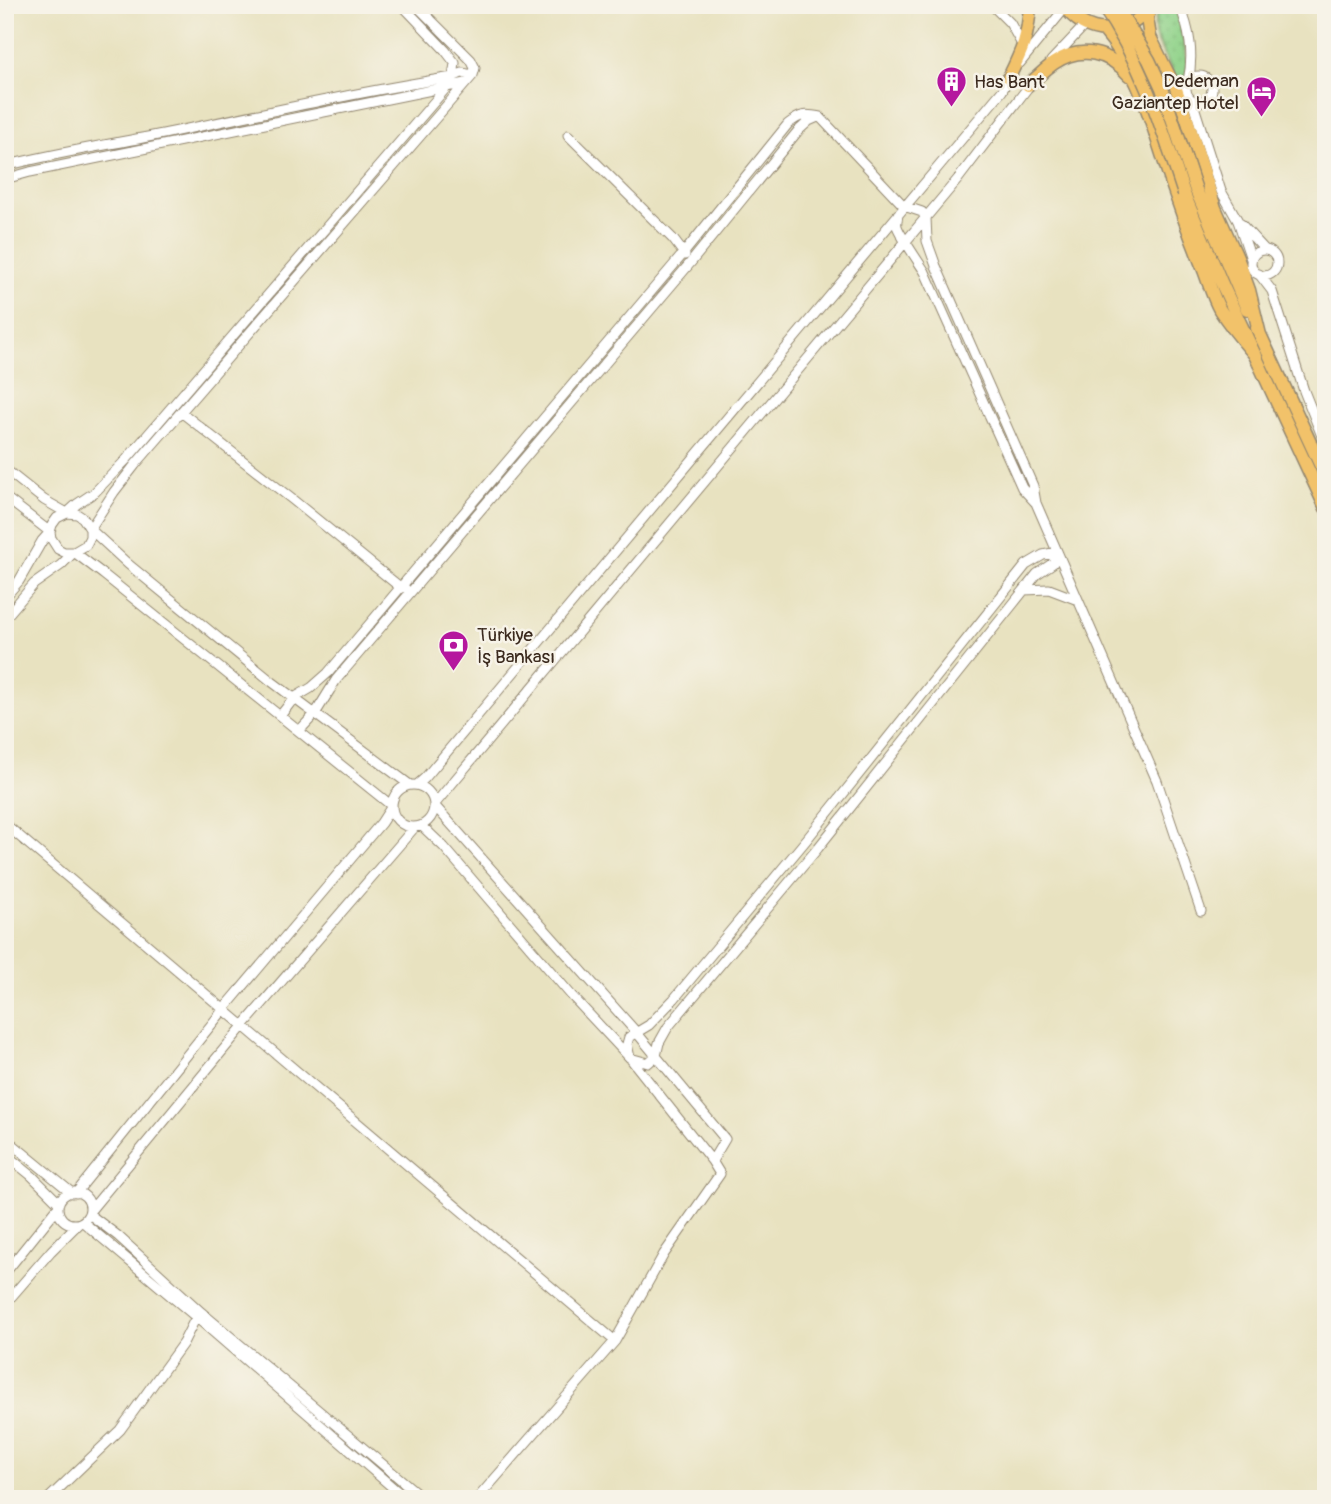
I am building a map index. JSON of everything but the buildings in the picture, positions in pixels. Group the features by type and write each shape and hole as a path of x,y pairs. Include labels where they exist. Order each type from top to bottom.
{"highway":[{"path":"1009,77 1024,48 1030,5"},
{"path":"1102,5 1142,75 1190,192 1222,284 1326,508"},
{"path":"1116,5 1162,88 1190,192 1234,279 1326,477"},
{"path":"1151,5 1147,18 1150,37 1177,92 1215,208 1249,290 1260,335"},
{"path":"1065,7 1085,25 1104,30 1132,24 1151,5"},
{"path":"1104,30 1118,46 1145,101 1196,252 1218,307 1256,356"},
{"path":"1028,85 1054,63 1085,53 1100,54 1115,61 1137,84"}],"street":[{"path":"402,5 446,50 458,75"},
{"path":"5,618 34,584 86,545 90,529 128,474 473,75 475,68 471,60 416,5"},
{"path":"992,5 1010,23 1024,48"},
{"path":"74,1193 381,823 396,793 425,778 1002,91 1009,77 1065,7"},
{"path":"1179,8 1197,66 1210,82 1212,90 1205,100 1192,100"},
{"path":"5,1304 85,1217 243,1026 418,827 429,821 435,805 926,218 1028,85 1085,25"},
{"path":"1191,50 1192,67 1186,94 1192,100 1221,191 1238,220 1265,250 1275,256 1277,262 1272,291"},
{"path":"458,75 126,460 96,492 57,518 50,532 58,549 74,552 299,731 391,806 398,822 406,827 418,827 444,847 571,995 630,1058 720,1174 664,1254 615,1340 477,1499"},
{"path":"5,166 381,89 458,75 473,75"},
{"path":"1188,81 1195,76 1205,77"},
{"path":"5,179 466,83"},
{"path":"1202,128 1205,100"},
{"path":"280,716 294,698 328,673 683,254 788,124 799,116 820,117 901,210 922,212 926,218 927,241 1033,486 1036,503 1157,781 1201,911"},
{"path":"299,731 315,714 336,680 692,261 798,131 809,121 820,117"},
{"path":"568,135 692,261"},
{"path":"901,210 896,225 900,234 925,272 1022,488 1036,503"},
{"path":"1238,220 1253,270 1272,291 1304,391 1326,446"},
{"path":"1251,260 1255,253 1265,250"},
{"path":"1259,274 1269,274 1275,270"},
{"path":"956,341 967,336"},
{"path":"181,412 400,587 414,588"},
{"path":"546,414 555,421"},
{"path":"5,469 44,500 67,513 83,518 90,529 128,564 271,681 414,785 427,790 435,805 637,1033 725,1139 712,1161"},
{"path":"5,496 50,532"},
{"path":"465,510 473,518"},
{"path":"5,597 19,581 50,532"},
{"path":"630,1058 648,1063 656,1056 659,1043 668,1027 818,848 1037,574 1053,562 1058,552"},
{"path":"630,1058 627,1044 629,1037 649,1025 674,999 807,839 1026,565 1043,555 1058,552"},
{"path":"1024,590 1049,589 1079,600"},
{"path":"5,824 615,1340"},
{"path":"5,1138 74,1193"},
{"path":"5,1154 32,1176 59,1205 59,1212 64,1220 73,1224 85,1217 88,1201 81,1194 64,1196 59,1205 5,1273"},
{"path":"85,1217 118,1236 199,1315 406,1499"},
{"path":"48,1499 120,1430 183,1343 199,1315"},
{"path":"199,1315 424,1499"}],"green space":[{"path":"1161,8 1174,8 1179,13 1188,68 1180,89 1156,37 1156,18"}],"place":[{"name":"Has Bant","path":"951,108"},
{"name":"Dedeman Gaziantep Hotel","path":"1262,118"},
{"name":"Türkiye İş Bankası","path":"454,672"}]}
